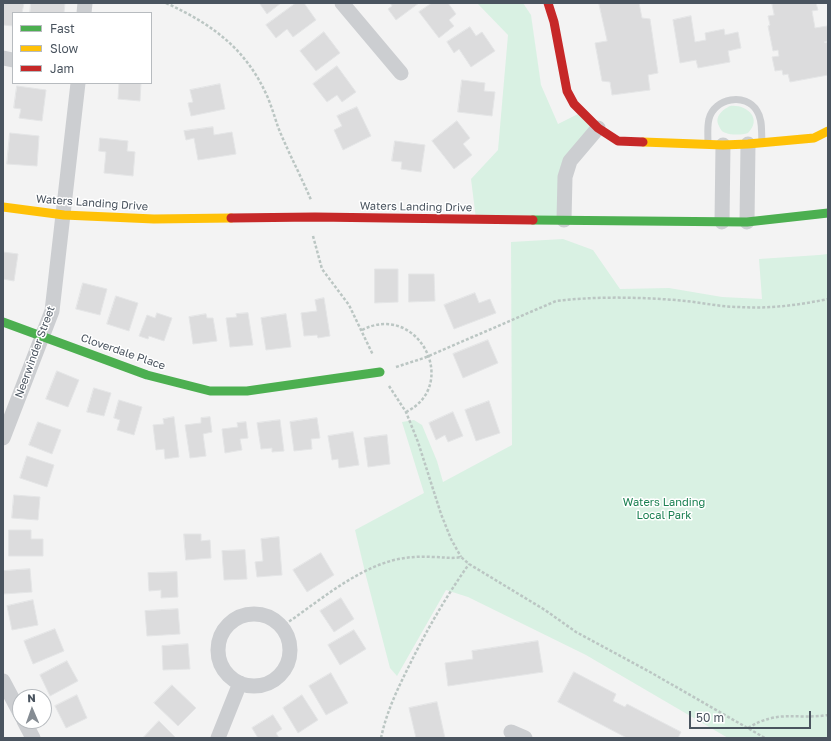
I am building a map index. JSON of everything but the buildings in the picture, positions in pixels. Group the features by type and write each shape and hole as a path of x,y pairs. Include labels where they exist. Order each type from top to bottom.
{"street":[{"path":"342,3 401,73"},
{"path":"548,3 554,22 567,91 574,104 598,128 618,141 716,144 755,143 814,138 828,131"},
{"name":"Neerwinder Street","path":"3,438 52,311 78,84"},
{"path":"564,220 565,177 570,161 598,128"},
{"path":"747,222 755,143"},
{"path":"716,144 722,222"},
{"name":"Waters Landing Drive","path":"3,207 64,215 154,219 315,217 747,222 828,212"},
{"name":"Cloverdale Place","path":"3,322 147,375 210,391 247,391 380,372"},
{"path":"254,614 265,616 276,622 281,627 288,640 290,652 288,663 282,673 273,681 263,685 251,686 240,684 230,678 223,670 219,659 218,649 220,638 225,628 233,621 243,616 254,614"},
{"path":"3,681 12,698"},
{"path":"218,738 240,684"},
{"path":"28,729 33,738"}],"lane":[{"path":"716,144 708,120 713,109 726,100 734,99 747,102 757,110 761,119 755,143"}],"path":[{"path":"166,3 214,30 231,44 253,69 269,99 279,128 314,206 315,217 313,237 322,269 349,305 362,330 380,372 406,412 418,442 441,514 451,540 461,557 468,564 545,610 576,632 650,672 765,738"},
{"path":"380,372 429,355 556,301 569,299 640,298 740,307 790,305 828,299"},
{"path":"362,330 371,325 389,323 401,327 424,345 429,355 431,375 426,393 412,409 406,412"},
{"path":"281,627 327,594 379,565 393,560 410,557 454,559 461,557"},
{"path":"381,738 388,710 421,641 468,564"},
{"path":"748,728 758,722 777,716 828,715"}],"green space":[{"path":"477,3 523,3 531,15 541,85 558,124 582,112 598,128 570,161 564,220 476,219 471,179 498,150 508,35"},
{"path":"730,106 742,107 751,113 754,122 748,133 731,134 725,133 721,130 717,120 718,117"},
{"name":"Waters Landing Local Park","path":"563,239 593,250 620,289 669,288 722,297 762,299 759,259 828,254 828,738 728,738 586,655 468,597 446,590 397,676 390,668 355,530 424,493 402,422 414,420 422,425 437,461 443,482 512,445 511,242"}],"traffic: fast":[{"path":"533,220 747,222 828,213"},
{"path":"3,322 147,375 210,391 247,391 380,372"}],"traffic: slow":[{"path":"643,142 723,145 748,144 814,138 828,131"},
{"path":"3,207 64,215 154,219 231,218"}],"traffic: jam":[{"path":"548,3 554,22 567,91 574,104 598,128 618,141 643,142"},
{"path":"231,218 315,217 533,220"}]}
